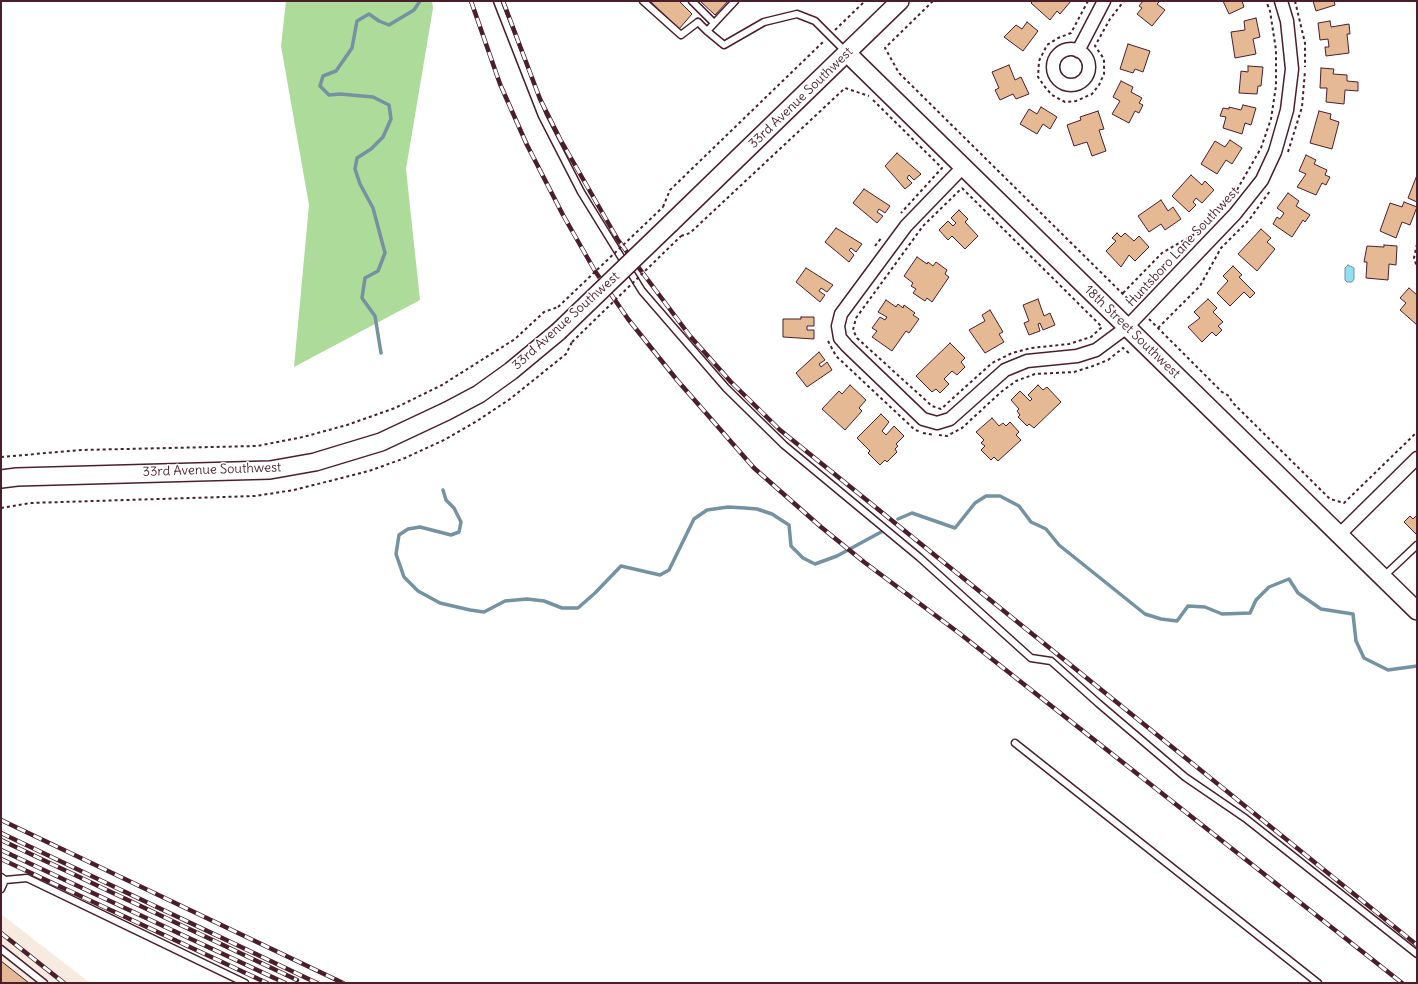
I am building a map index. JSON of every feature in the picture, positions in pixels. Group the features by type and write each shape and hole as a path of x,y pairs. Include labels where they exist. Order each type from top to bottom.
{"street":[{"name":"33rd Avenue Southwest","path":"1,479 17,476 270,470 315,462 381,442 479,394 511,371 565,337 675,230 847,53 900,1"},
{"path":"1078,51 1104,1"},
{"name":"Huntsboro Lane Southwest","path":"963,167 906,226 841,314 838,326 840,338 847,346 923,419 937,423 950,419 1005,370 1027,361 1077,356 1096,350 1127,327 1235,214 1262,180 1272,159 1287,110 1292,68 1287,21 1280,1"},
{"name":"18th Street Southwest","path":"847,53 1417,612"},
{"path":"1339,535 1416,460"}],"lane":[{"path":"497,1 542,116 581,192 642,290 726,388 784,445 919,557 1031,658 1052,661 1098,703 1185,777 1245,818 1417,954"},
{"path":"643,1 680,35 698,22 724,45 764,22 797,14 815,21 847,53"},
{"path":"692,1 714,23"},
{"path":"707,31 735,1"},
{"path":"1383,577 1417,545"},
{"path":"1015,743 1318,983"},
{"path":"1,889 3,878 27,878 245,983"},
{"path":"1,949 44,983"}],"path":[{"path":"1,456 81,450 257,446 310,435 347,425 395,408 442,385 515,338 544,312 558,307 663,207 670,190 864,1"},
{"path":"934,1 885,48 898,73 1133,304"},
{"path":"1123,293 1162,253 1198,232 1232,197 1245,179 1261,148 1271,119 1276,86 1276,50 1270,11 1266,1"},
{"path":"962,188 1102,327 1091,337 1069,344 1030,348 1012,353 992,363 941,409 932,406 857,338 853,330 856,318 923,226 962,188"},
{"path":"565,337 675,230"},
{"path":"1417,244 1414,258 1417,267"},
{"path":"1147,317 1222,392 1229,396 1232,402 1330,499 1344,503 1417,432"}],"shaded area":[{"path":"1,914 90,983 1,983"}],"green space":[{"path":"286,1 432,1 433,8 406,169 420,300 294,367 309,205 281,46"}],"water":[{"path":"1348,265 1354,268 1354,279 1352,282 1347,282 1345,280 1345,268"}],"building":[{"path":"650,1 679,1 692,14 679,29"},
{"path":"700,1 728,1 715,15"},
{"path":"1033,1 1071,1 1060,14 1057,11 1050,20 1031,3"},
{"path":"1143,1 1160,1 1157,4 1165,10 1152,26 1137,14 1142,8 1139,6"},
{"path":"1223,1 1242,1 1244,7 1229,14"},
{"path":"1313,1 1334,1 1335,5 1316,11"},
{"path":"1256,18 1260,37 1253,39 1256,54 1235,58 1231,32 1245,30 1244,21"},
{"path":"1330,21 1331,27 1349,24 1350,34 1347,34 1349,53 1326,56 1325,47 1329,47 1328,39 1320,40 1318,23"},
{"path":"1027,22 1038,31 1023,51 1004,37 1016,25 1022,29"},
{"path":"1128,44 1150,51 1143,72 1135,69 1133,73 1120,69"},
{"path":"1009,65 1015,80 1021,77 1029,94 1016,99 1013,94 1000,100 995,90 999,88 992,72"},
{"path":"1248,66 1263,67 1261,86 1258,86 1257,94 1239,93 1241,71 1248,72"},
{"path":"1321,68 1334,69 1333,74 1347,75 1347,81 1358,82 1358,91 1345,90 1344,104 1326,102 1327,88 1320,88"},
{"path":"1121,81 1133,87 1131,92 1142,98 1139,103 1143,105 1139,113 1135,111 1129,123 1112,114 1120,101 1113,97"},
{"path":"1243,105 1256,108 1251,125 1245,123 1242,134 1223,128 1226,117 1220,116 1223,108 1229,109 1229,107 1241,110"},
{"path":"1041,107 1057,117 1050,129 1043,124 1037,134 1020,124 1029,109 1037,114"},
{"path":"1098,111 1104,129 1099,130 1106,151 1092,156 1087,142 1074,146 1067,125 1081,120 1080,117"},
{"path":"1319,111 1331,114 1330,119 1339,122 1332,149 1310,143"},
{"path":"1230,140 1242,148 1232,164 1226,160 1217,174 1201,164 1215,141 1225,147"},
{"path":"897,153 921,174 914,180 909,175 907,178 912,183 905,189 885,166"},
{"path":"1306,155 1316,160 1314,164 1327,170 1325,175 1330,177 1326,185 1322,183 1316,195 1297,187 1306,174 1299,171"},
{"path":"1191,175 1202,185 1205,181 1214,190 1202,203 1196,198 1193,202 1196,205 1189,212 1172,196"},
{"path":"1417,175 1417,202 1408,198"},
{"path":"864,189 890,206 885,213 879,209 877,212 883,216 877,223 853,203"},
{"path":"1288,193 1299,201 1296,206 1310,215 1305,222 1303,220 1292,237 1273,224 1277,217 1280,219 1284,213 1277,208"},
{"path":"1161,200 1168,211 1173,207 1181,219 1165,230 1161,224 1149,232 1138,216"},
{"path":"1404,202 1417,207 1410,225 1402,222 1396,238 1380,231 1390,203 1402,207"},
{"path":"959,210 968,219 965,222 978,236 965,249 952,236 948,240 939,230 948,221 953,226 956,223 951,218"},
{"path":"836,228 862,244 856,252 851,248 849,250 854,255 849,262 825,242"},
{"path":"1261,229 1271,238 1267,242 1275,249 1257,271 1238,254"},
{"path":"1117,233 1121,237 1125,233 1134,241 1139,236 1149,247 1135,261 1129,255 1121,267 1106,251 1116,241 1112,238"},
{"path":"1384,245 1397,246 1396,265 1389,264 1388,280 1366,278 1367,262 1364,262 1367,246 1384,247"},
{"path":"917,257 933,266 936,262 947,270 945,274 949,277 932,302 927,298 925,301 913,293 916,289 911,286 913,283 904,276"},
{"path":"1233,266 1242,275 1239,277 1255,293 1250,298 1244,292 1230,306 1217,293 1228,281 1223,276"},
{"path":"806,268 833,285 827,292 821,288 819,291 825,295 820,302 796,282"},
{"path":"1409,288 1417,295 1417,325 1400,310 1406,303 1400,298"},
{"path":"1038,299 1044,316 1050,313 1055,325 1043,330 1040,323 1038,324 1040,331 1029,335 1024,323 1029,321 1023,305"},
{"path":"1208,299 1217,308 1213,312 1223,322 1218,326 1222,330 1216,336 1212,332 1202,342 1188,327 1200,318 1194,312"},
{"path":"886,300 896,307 898,304 903,308 904,305 915,313 913,315 919,319 909,333 906,331 892,351 872,337 877,331 872,328 880,317 885,320 887,317 878,312"},
{"path":"990,310 1003,332 999,334 1004,342 985,353 969,330 985,321 982,315"},
{"path":"801,317 814,317 814,326 807,326 807,330 814,330 814,339 783,337 783,319 801,319"},
{"path":"950,343 965,358 961,362 965,367 957,375 952,371 944,379 949,384 940,393 936,389 932,392 916,376"},
{"path":"819,352 825,360 819,364 821,367 827,362 832,370 807,387 796,373"},
{"path":"850,385 866,400 859,408 862,411 845,430 822,409 839,391 842,394"},
{"path":"1038,385 1043,390 1047,387 1061,402 1034,428 1029,424 1027,426 1018,417 1020,415 1017,411 1019,409 1011,400 1020,391 1030,401 1032,399 1028,395"},
{"path":"881,414 889,422 882,431 886,435 894,426 904,436 896,444 898,446 895,449 897,452 887,462 885,460 880,465 868,453 870,451 857,438"},
{"path":"992,418 999,426 1003,423 1006,426 1010,422 1019,432 1016,435 1021,440 998,461 994,457 991,460 981,450 985,446 981,443 984,440 976,432"},
{"path":"1417,515 1417,535 1404,522 1410,516 1413,519"},
{"path":"1,961 29,983 1,983"}],"waterway":[{"path":"381,353 375,316 362,298 365,278 378,271 385,253 373,208 360,184 355,169 357,158 371,149 383,137 391,119 389,105 373,97 340,94 329,95 320,86 323,76 336,71 352,48 357,21 369,14 379,21 389,25 414,10 420,1"},
{"path":"443,490 446,500 454,508 461,522 459,532 451,535 420,527 408,529 399,535 396,554 404,577 418,591 440,603 484,612 505,601 527,599 544,601 562,608 578,608 621,566 660,575 669,570 694,519 707,510 728,507 745,508 757,509 772,514 789,525 791,546 803,558 815,564 837,556 881,532"},
{"path":"898,519 912,513 955,528 975,503 986,496 1000,496 1019,506 1031,522 1046,529 1059,545 1145,614 1161,619 1177,621 1188,606 1205,607 1222,614 1250,613 1256,600 1269,587 1289,579 1298,593 1321,609 1353,614 1356,641 1364,658 1388,670 1417,666"}],"railway":[{"path":"471,1 500,84 527,145 563,215 595,271 628,319 677,380 754,468 821,527 864,562 959,633 1402,983"},
{"path":"503,1 540,99 560,139 618,240 690,336 731,382 780,430 1417,945"},
{"path":"1,820 343,983"},
{"path":"1,833 317,983"},
{"path":"1,840 297,980"},
{"path":"1,850 285,983"},
{"path":"1,859 267,983"},
{"path":"1,933 64,983"}]}
